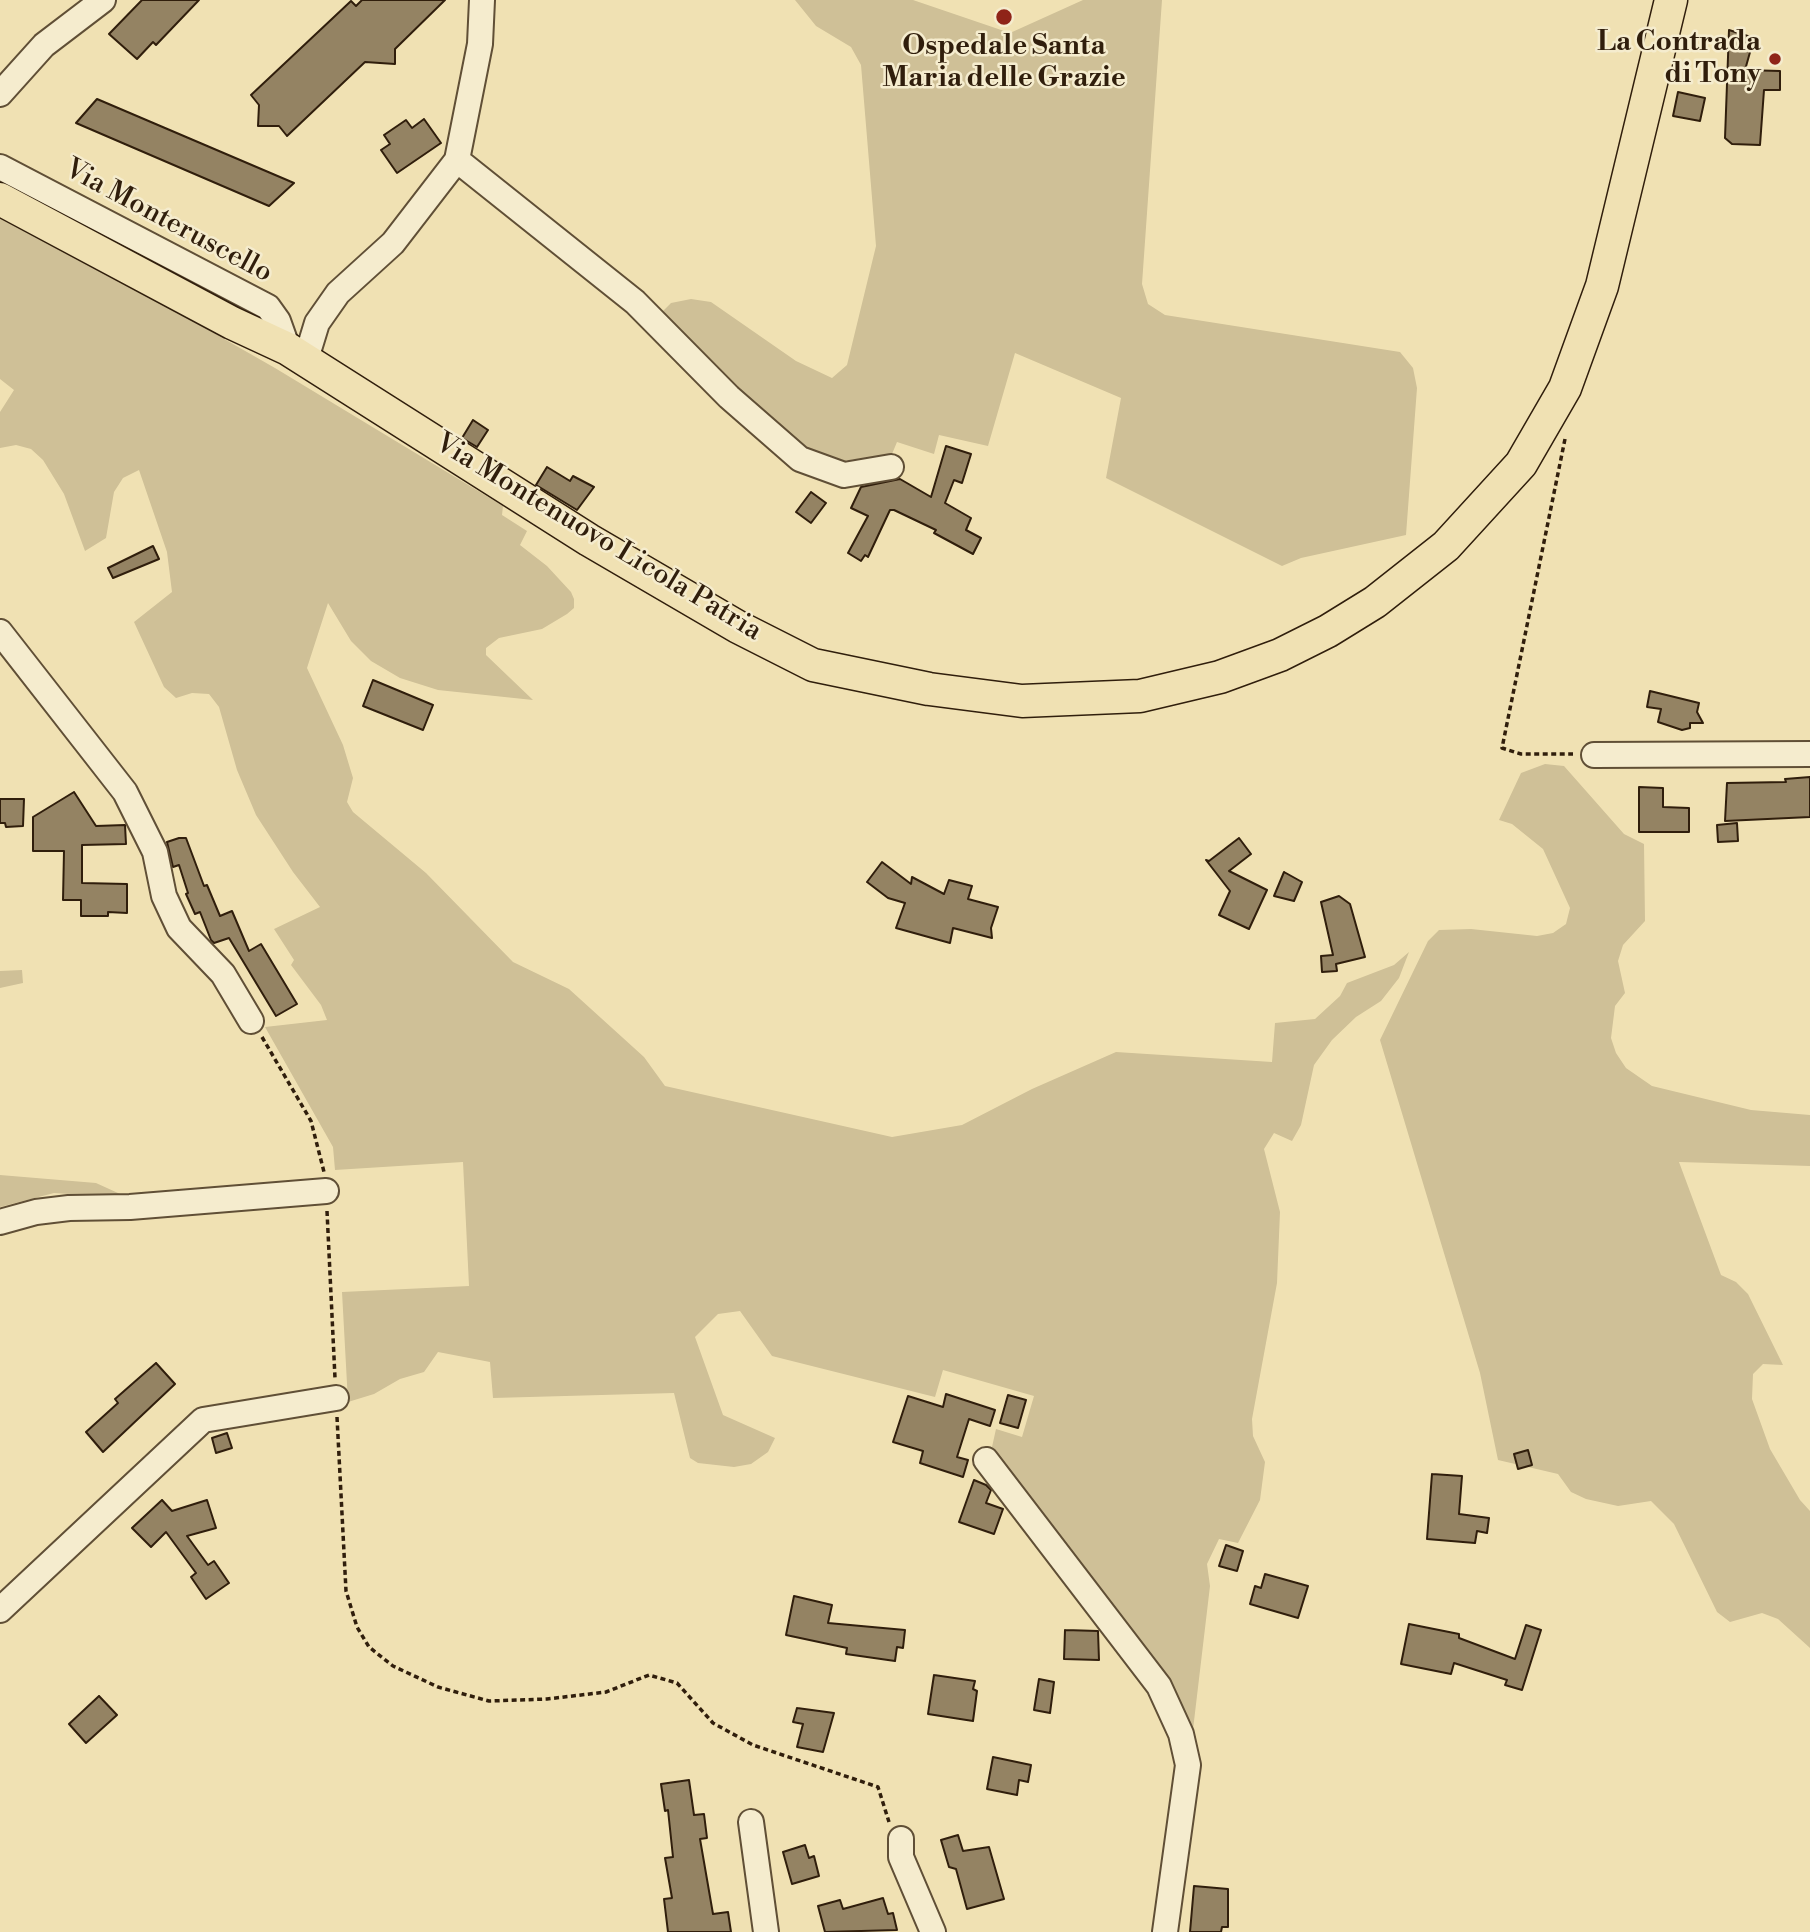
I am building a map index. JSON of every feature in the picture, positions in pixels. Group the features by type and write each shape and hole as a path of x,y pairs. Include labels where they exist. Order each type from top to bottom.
{"main road":[{"name":"Via Montenuovo Licola Patria","path":"0,199 232,323 297,354 589,540 738,627 813,665 929,689 1022,701 1140,696 1220,677 1280,655 1328,631 1375,602 1446,546 1521,464 1565,388 1602,286 1671,0"}],"street":[{"path":"0,94 44,45 103,0"},
{"path":"297,354 338,293 393,243 457,160 480,44 482,0"},
{"path":"457,160 635,302 729,397 800,458 844,475 891,467"},
{"name":"Via Monteruscello","path":"0,167 268,307 297,354"},
{"path":"232,323 256,316 257,310 244,294"},
{"path":"2,637 124,792 155,852 164,896 178,928 223,974 251,1021"},
{"path":"1594,755 1810,754"},
{"path":"0,1222 36,1212 69,1208 130,1207 326,1191"},
{"path":"0,1610 203,1420 337,1398"},
{"path":"986,1460 1159,1686 1181,1734 1188,1765 1165,1932"},
{"path":"751,1822 766,1932"},
{"path":"901,1839 901,1857 933,1932"}],"path":[{"path":"1553,407 1568,426 1502,748 1521,754 1594,755"},
{"path":"251,1021 311,1121 323,1161 346,1591 357,1627 369,1647 393,1666 438,1687 489,1701 547,1699 606,1692 649,1675 677,1683 713,1723 753,1745 878,1787 890,1826 901,1839"}],"shaded area":[{"path":"795,0 913,0 1010,33 1083,0 1162,0 1142,284 1148,304 1165,315 1400,352 1413,368 1417,388 1406,535 1301,558 1282,566 1106,478 1121,398 1015,353 988,446 939,435 934,454 897,442 892,454 836,462 795,444 659,315 671,303 691,299 711,302 796,361 832,378 847,365 876,246 861,65 851,47 816,26"},
{"path":"0,211 275,368 503,506 502,515 527,531 520,545 547,566 571,592 574,608 542,629 499,638 486,648 486,655 533,700 438,690 400,678 371,661 351,641 328,603 307,668 343,745 353,778 347,802 353,812 426,873 513,962 569,989 644,1057 665,1086 892,1137 962,1125 1032,1089 1116,1052 1272,1062 1275,1023 1315,1019 1340,996 1347,983 1394,965 1409,952 1399,978 1381,1001 1356,1017 1332,1040 1314,1065 1301,1125 1292,1141 1274,1133 1264,1149 1280,1212 1277,1283 1252,1419 1253,1436 1265,1462 1260,1500 1238,1543 1219,1539 1207,1564 1210,1586 1192,1738 1170,1690 992,1447 996,1429 1022,1437 1034,1396 943,1370 935,1397 772,1356 740,1311 718,1314 695,1337 723,1415 775,1438 768,1452 751,1464 734,1467 698,1463 690,1458 674,1393 493,1398 490,1362 438,1352 424,1372 400,1379 374,1394 348,1402 342,1292 469,1286 463,1162 335,1170 333,1147 265,1027 327,1020 321,1005 291,965 294,960 274,929 320,907 293,872 256,815 237,770 219,707 209,694 192,693 176,698 164,687 134,622 172,592 167,552 139,470 123,478 114,492 106,538 85,551 64,494 43,460 31,449 16,445 0,448 0,412 14,390 0,379"},
{"path":"1545,764 1564,766 1624,834 1644,844 1645,921 1623,945 1618,961 1625,993 1615,1006 1611,1038 1616,1053 1626,1068 1652,1086 1751,1110 1810,1115 1810,1166 1679,1162 1721,1275 1736,1282 1748,1294 1783,1365 1763,1364 1753,1374 1752,1399 1770,1449 1800,1500 1810,1511 1810,1648 1778,1619 1762,1613 1730,1622 1717,1612 1674,1524 1651,1501 1618,1506 1586,1499 1571,1492 1558,1474 1498,1460 1480,1373 1380,1040 1428,941 1439,930 1471,929 1537,936 1553,933 1566,924 1570,908 1543,849 1512,824 1499,820 1521,773"},
{"path":"22,970 23,983 0,988 0,971"},
{"path":"0,1175 96,1183 129,1198 54,1193 0,1207"}],"building":[{"path":"142,0 199,0 156,45 153,42 137,59 109,34"},
{"path":"362,0 445,0 395,49 395,64 365,62 287,136 279,126 258,126 259,105 251,95 351,1 356,6"},
{"path":"1729,30 1754,38 1745,70 1780,71 1780,90 1764,90 1760,145 1732,144 1725,138"},
{"path":"1678,92 1705,98 1700,121 1673,116"},
{"path":"97,99 294,183 269,206 76,123"},
{"path":"424,119 441,143 397,173 381,150 390,144 384,135 406,120 412,128"},
{"path":"473,420 488,430 477,447 462,438"},
{"path":"946,446 971,454 962,483 954,480 945,503 971,518 966,530 981,538 973,554 934,533 936,530 894,510 890,510 868,557 865,555 861,561 848,553 868,516 851,508 861,487 900,479 931,497"},
{"path":"547,467 570,481 573,476 594,487 577,510 536,485"},
{"path":"811,492 826,503 811,523 796,512"},
{"path":"153,546 159,559 113,578 108,568"},
{"path":"373,680 433,705 423,730 363,706"},
{"path":"1650,691 1699,703 1697,712 1703,723 1690,723 1690,728 1682,730 1658,722 1661,709 1647,707"},
{"path":"1810,777 1810,817 1725,821 1727,783 1786,782 1785,779"},
{"path":"1639,787 1663,788 1663,807 1689,808 1689,832 1639,832"},
{"path":"74,792 96,826 125,825 126,844 82,845 82,883 127,884 127,913 108,912 108,916 81,916 81,900 63,900 64,851 33,851 33,817"},
{"path":"0,799 24,799 23,826 6,827 5,823 0,823"},
{"path":"1737,823 1738,841 1718,842 1717,825"},
{"path":"186,838 204,886 207,885 220,916 232,911 249,951 261,944 297,1004 276,1016 229,938 214,943 211,940 200,912 195,914 186,894 188,893 179,865 173,867 167,842"},
{"path":"1239,838 1251,854 1229,871 1267,890 1249,929 1219,915 1230,891 1206,860 1209,861"},
{"path":"882,862 911,884 912,877 944,894 949,880 972,886 968,899 998,907 991,928 992,938 953,928 950,943 896,928 905,903 888,898 867,882"},
{"path":"1284,872 1302,882 1294,901 1274,896"},
{"path":"1339,896 1350,904 1365,957 1336,964 1337,971 1322,972 1321,956 1333,955 1321,902"},
{"path":"156,1363 175,1384 103,1452 86,1432 118,1403 115,1399"},
{"path":"946,1394 995,1410 990,1426 969,1419 957,1457 968,1460 963,1477 920,1463 923,1451 893,1442 908,1396 943,1407"},
{"path":"1008,1395 1026,1400 1018,1428 1000,1423"},
{"path":"227,1433 232,1448 216,1453 212,1438"},
{"path":"1528,1450 1532,1465 1518,1469 1514,1454"},
{"path":"1432,1474 1462,1476 1459,1514 1489,1518 1487,1533 1477,1531 1475,1543 1427,1539"},
{"path":"974,1480 991,1490 986,1503 1003,1509 994,1534 959,1522"},
{"path":"162,1500 172,1511 207,1500 216,1528 187,1536 208,1565 214,1561 229,1583 206,1599 191,1577 196,1573 166,1532 151,1547 132,1528"},
{"path":"1226,1545 1243,1551 1237,1571 1219,1566"},
{"path":"1265,1574 1308,1586 1298,1618 1250,1604 1255,1586 1261,1588"},
{"path":"794,1596 832,1605 828,1623 905,1630 903,1648 897,1647 895,1661 846,1654 847,1648 786,1635"},
{"path":"1409,1624 1459,1634 1459,1638 1515,1659 1526,1625 1541,1630 1522,1690 1505,1685 1507,1680 1454,1663 1451,1674 1401,1664"},
{"path":"1065,1630 1098,1631 1099,1660 1064,1659"},
{"path":"934,1675 975,1681 973,1689 977,1691 973,1721 928,1714"},
{"path":"1039,1679 1054,1682 1050,1713 1034,1710"},
{"path":"99,1696 117,1715 86,1743 69,1724"},
{"path":"797,1708 834,1713 823,1752 797,1747 803,1724 793,1722"},
{"path":"993,1757 1031,1765 1028,1782 1019,1780 1017,1795 987,1789"},
{"path":"689,1780 694,1815 704,1814 707,1838 700,1839 713,1914 728,1912 731,1932 668,1932 664,1899 672,1898 665,1858 673,1857 668,1810 665,1811 661,1784"},
{"path":"958,1835 963,1851 989,1847 1004,1899 967,1909 956,1869 949,1867 941,1840"},
{"path":"805,1845 809,1858 814,1856 819,1876 792,1884 783,1852"},
{"path":"1194,1886 1228,1889 1228,1927 1222,1927 1221,1932 1190,1932"},
{"path":"883,1898 888,1914 893,1913 897,1930 825,1932 818,1906 840,1900 843,1909"}],"place":[{"name":"Ospedale Santa Maria delle Grazie","path":"1004,17"},
{"name":"La Contrada di Tony","path":"1775,59"}]}
